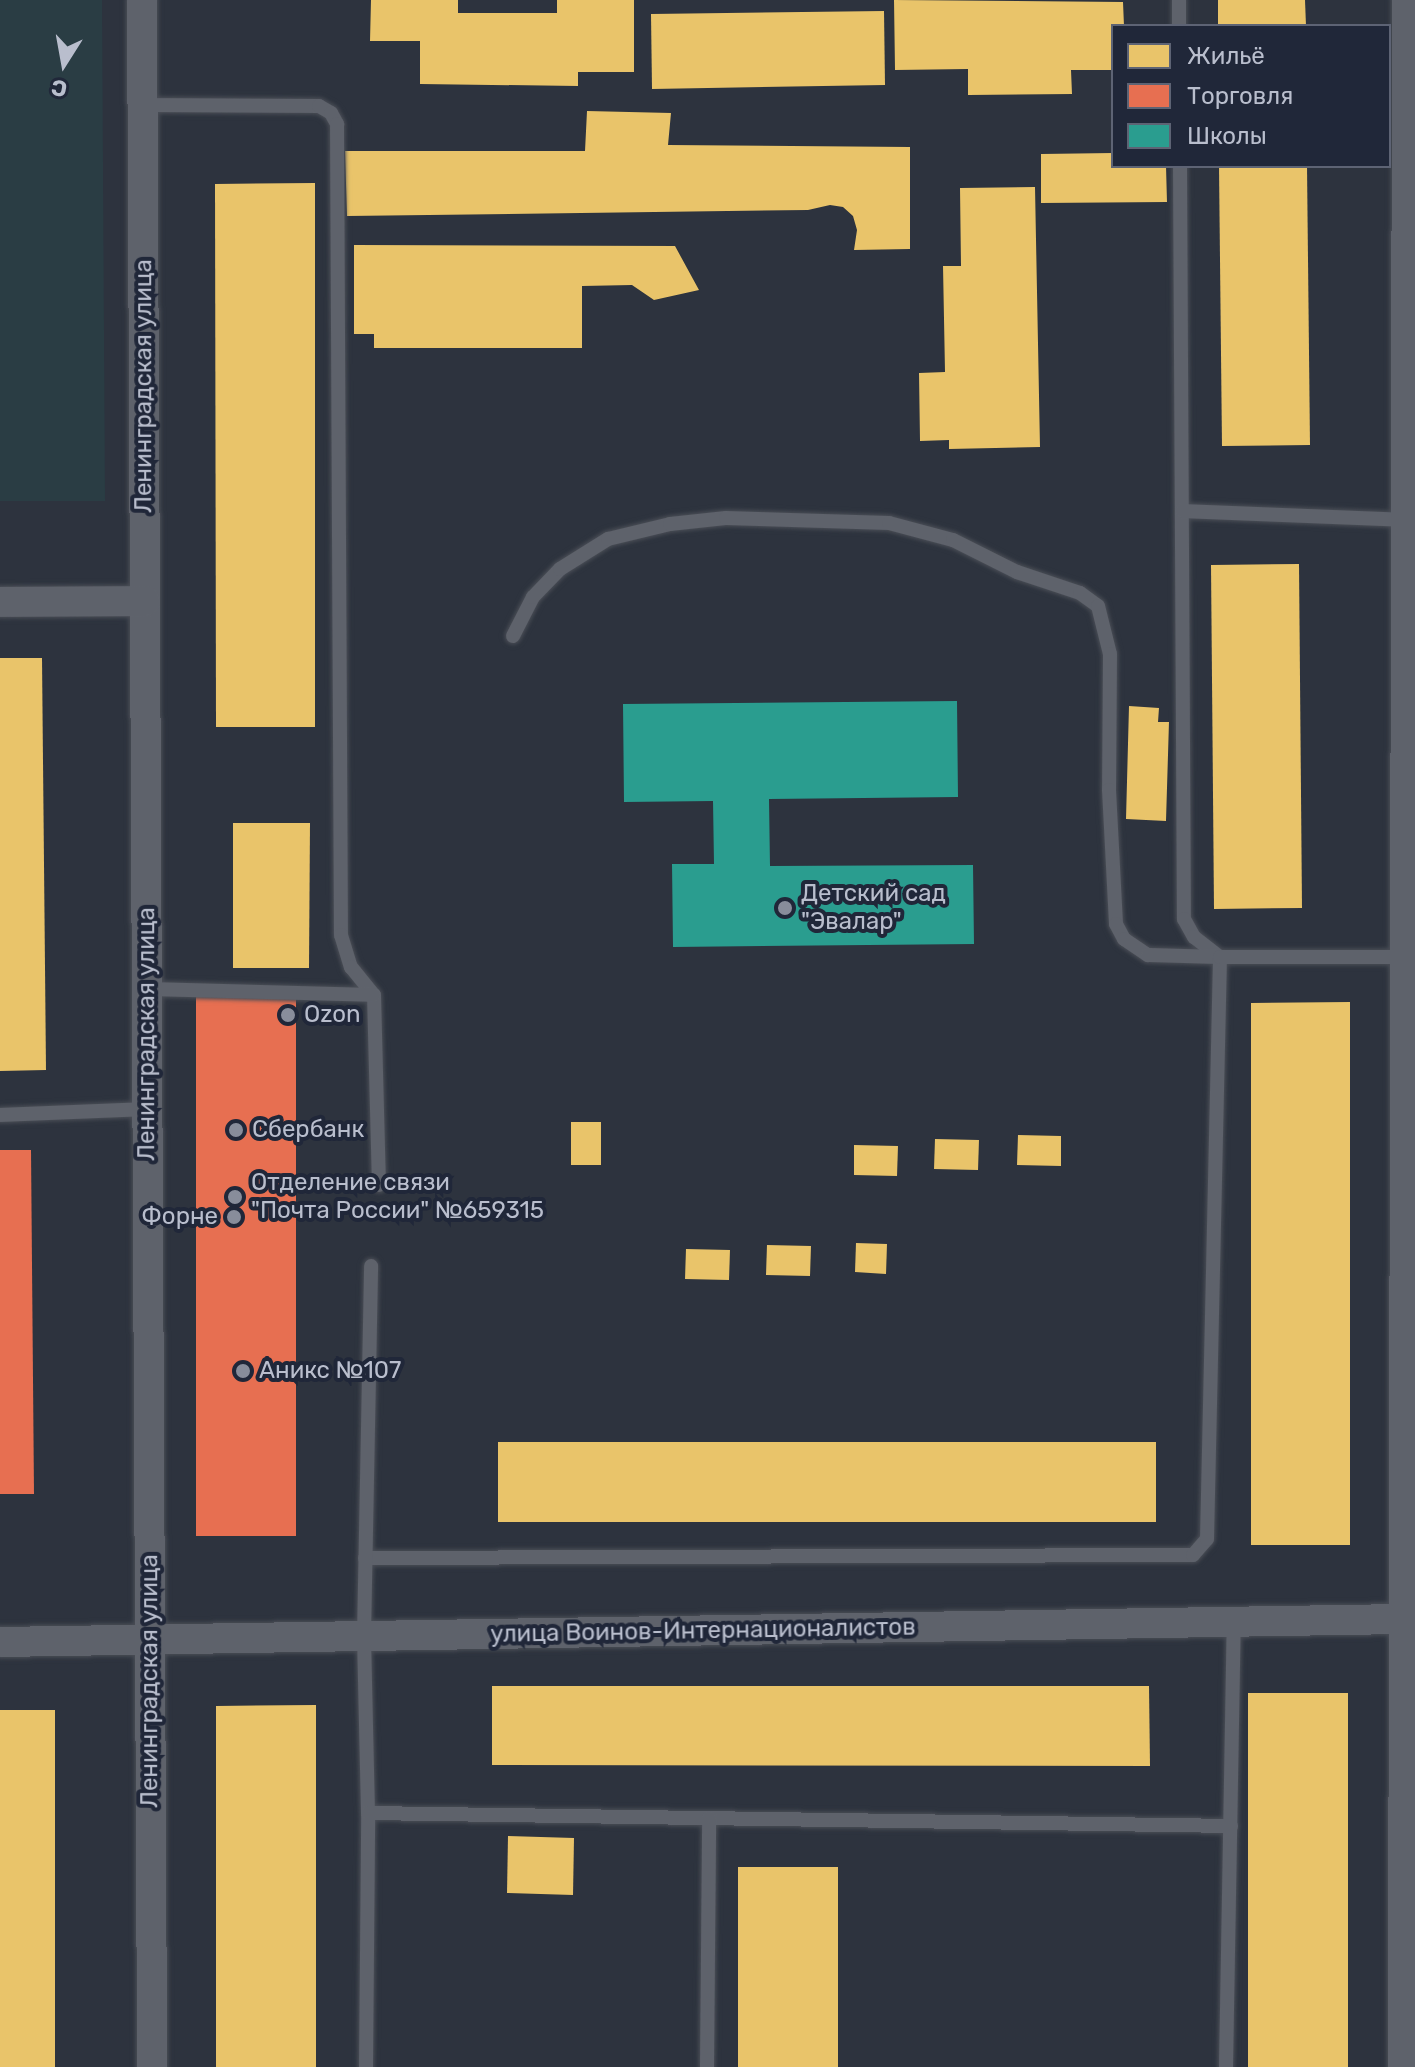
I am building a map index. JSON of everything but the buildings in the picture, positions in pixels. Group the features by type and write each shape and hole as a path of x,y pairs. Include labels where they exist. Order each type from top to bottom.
{"street":[{"name":"Ленинградская улица","path":"142,0 152,2067"},
{"path":"1406,2067 1410,0"},
{"path":"0,602 145,601"},
{"name":"улица Воинов-Интернационалистов","path":"0,1642 1406,1619"}],"lane":[{"path":"1179,0 1179,24"},
{"path":"142,105 319,106 331,113 337,124 341,935 351,967 374,995 379,1185"},
{"path":"1180,168 1184,919 1194,937 1220,957"},
{"path":"1182,511 1408,520"},
{"path":"513,636 533,597 560,569 608,539 670,524 726,518 889,523 953,540 1017,572 1080,593 1098,606 1110,654 1109,790 1116,924 1124,939 1148,955 1407,957"},
{"path":"365,1558 1185,1556 1200,1551 1207,1539 1220,957"},
{"path":"147,989 374,995"},
{"path":"0,1115 147,1109"},
{"path":"366,2067 368,1813 364,1636 371,1266"},
{"path":"1226,2067 1234,1622"},
{"path":"368,1813 1231,1826"},
{"path":"707,2067 709,1818"}],"shaded area":[{"path":"0,0 102,0 105,501 0,501"}],"place":[{"name":"Детский сад \"Эвалар\"","path":"785,908"},
{"name":"Ozon","path":"288,1015"},
{"name":"Сбербанк","path":"236,1130"},
{"name":"Отделение связи \"Почта России\" №659315","path":"235,1197"},
{"name":"Форне","path":"234,1217"},
{"name":"Аникс №107","path":"243,1371"}]}
